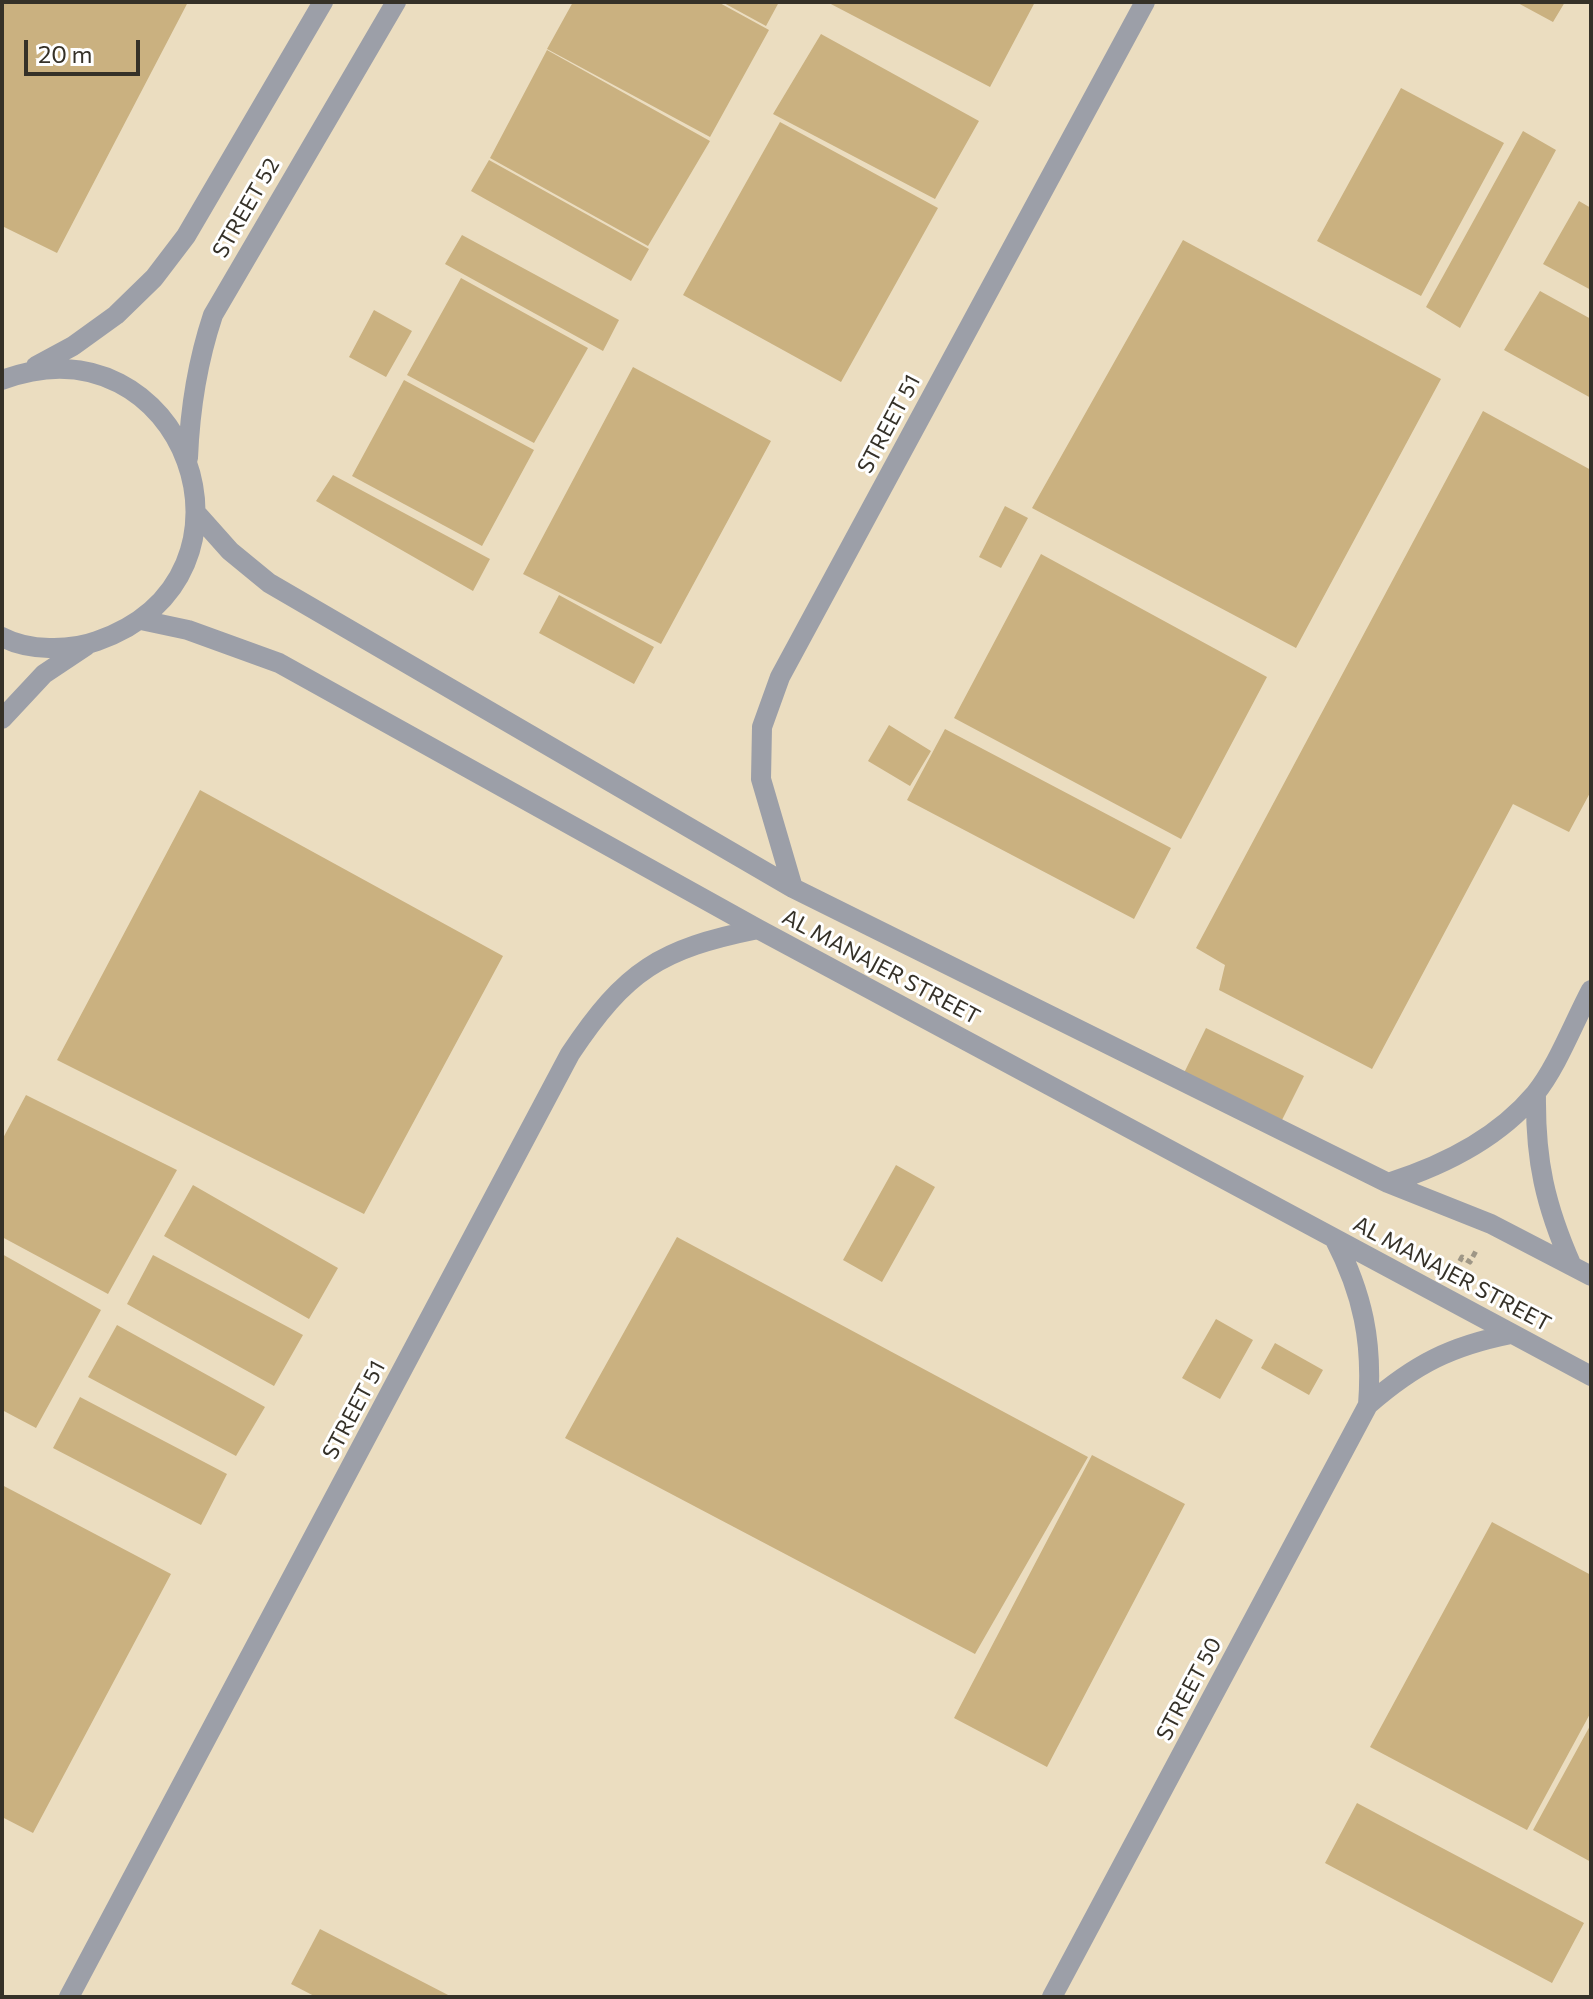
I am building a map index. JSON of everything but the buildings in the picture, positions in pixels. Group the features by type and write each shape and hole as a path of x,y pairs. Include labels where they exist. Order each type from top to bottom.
{"street":[{"name":"STREET 52","path":"26,371 73,346 116,315 154,278 186,236 323,2"},
{"name":"STREET 52","path":"188,458 198,361 213,315 396,2"},
{"name":"STREET 51","path":"793,888 761,779 762,727 780,677 1145,2"},
{"path":"2,380 26,371 66,368 117,382 140,395 168,423 188,458 195,486 197,514 192,545 181,573 163,599 141,620 115,635 87,645 44,674 2,719"},
{"name":"AL MANAJER STREET","path":"197,514 230,551 269,583 793,888 1388,1183 1491,1224 1591,1276"},
{"name":"AL MANAJER STREET","path":"141,620 188,630 279,663 758,929 1591,1376"},
{"path":"2,637 47,648 87,645"},
{"name":"STREET 51","path":"69,1997 570,1054 603,1005 648,966 701,940 758,929"},
{"path":"1388,1183 1465,1151 1496,1129 1536,1093 1591,990"},
{"path":"1536,1093 1538,1167 1551,1218 1572,1266"},
{"name":"STREET 50","path":"1334,1238 1354,1277 1367,1318 1371,1361 1368,1405"},
{"name":"STREET 50","path":"1052,1997 1368,1405 1398,1378 1433,1356 1472,1342 1511,1334"}],"path":[{"path":"1441,1296 1462,1257 1470,1262 1491,1224"}],"shaded area":[{"path":"2,2 1591,2 1591,1997 2,1997"}]}
